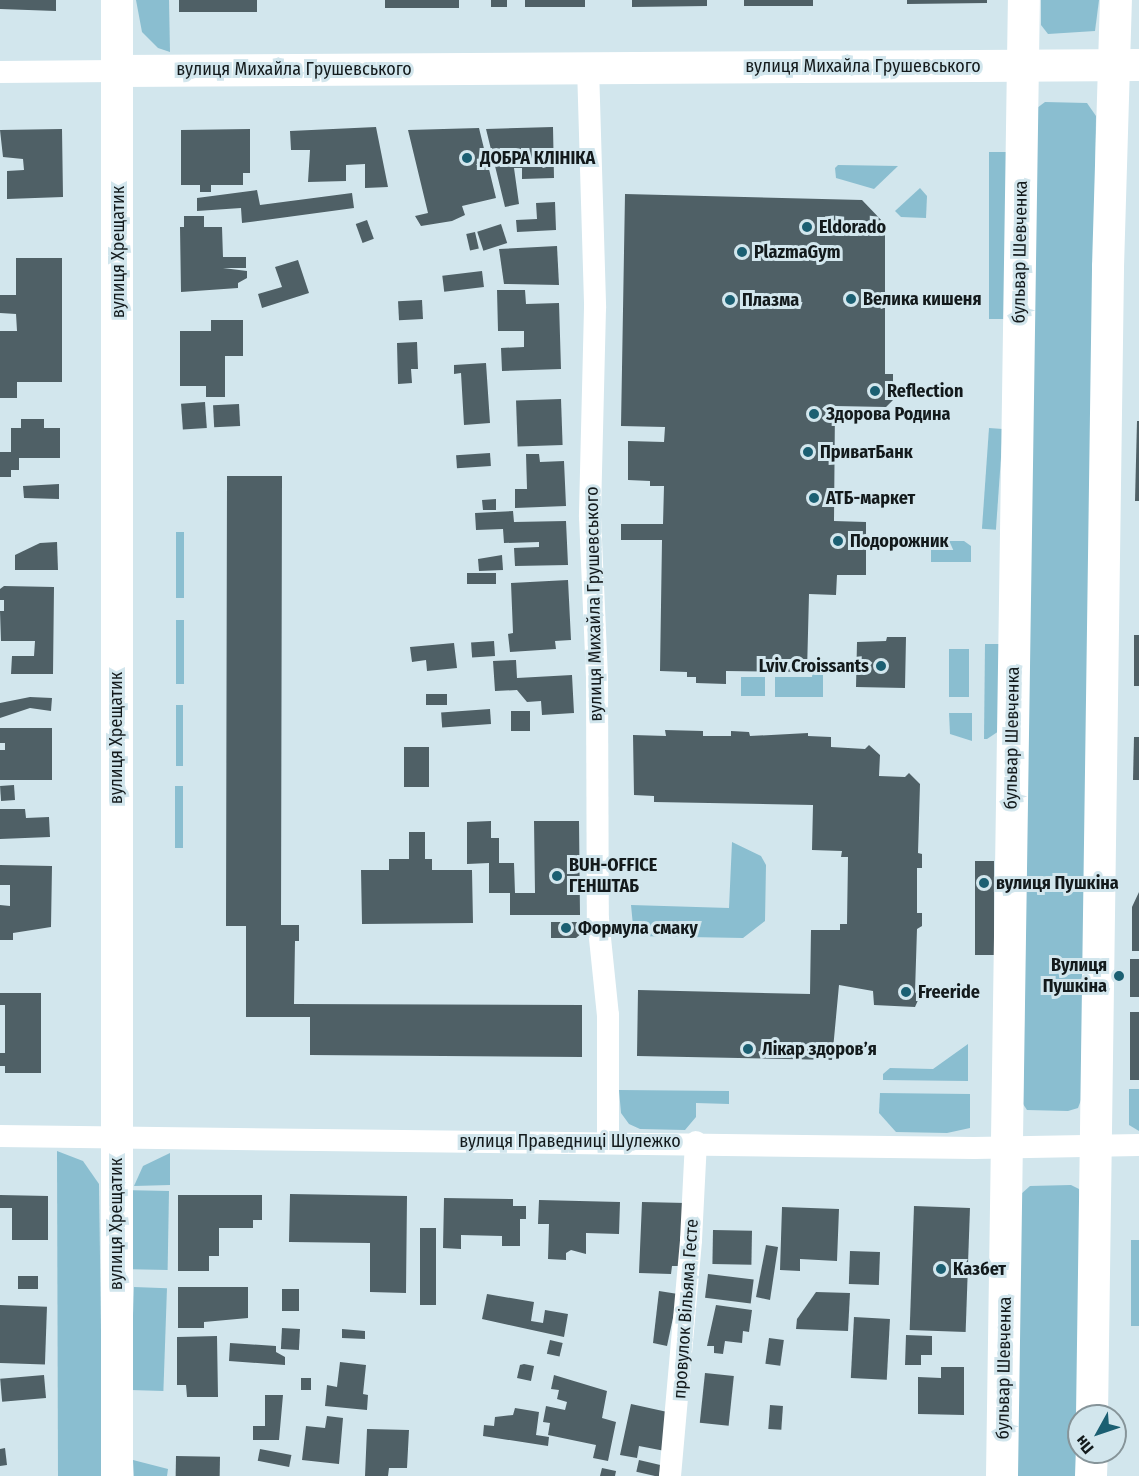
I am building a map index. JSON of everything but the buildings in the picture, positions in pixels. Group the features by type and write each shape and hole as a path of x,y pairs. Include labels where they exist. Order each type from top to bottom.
{"main road":[{"name":"вулиця Хрещатик","path":"117,0 115,1138 117,1476"},
{"name":"бульвар Шевченка","path":"1002,1476 1024,0"},
{"path":"1092,1404 1107,300 1127,65 1116,0"},
{"name":"вулиця Михайла Грушевського","path":"118,71 1127,65"}],"street":[{"name":"вулиця Михайла Грушевського","path":"588,67 595,308 590,517 597,680 598,919 608,1015 608,1141"},
{"name":"вулиця Михайла Грушевського","path":"0,72 118,71"},
{"name":"вулиця Праведниці Шулежко","path":"0,1136 1007,1147 1139,1145"},
{"name":"провулок Вільяма Гесте","path":"670,1476 691,1240 696,1142"}],"shaded area":[{"path":"136,0 169,0 170,52 158,48 142,32"},
{"path":"1041,0 1099,0 1095,31 1048,34 1041,25"},
{"path":"1045,102 1087,103 1096,116 1081,1100 1078,1108 1068,1111 1027,1110 1023,1104 1037,108"},
{"path":"989,152 1006,152 1006,319 989,319"},
{"path":"838,165 898,166 874,189 836,178 835,168"},
{"path":"920,188 927,196 926,218 901,217 895,211"},
{"path":"989,428 1003,429 996,530 982,529"},
{"path":"176,532 184,532 184,598 176,598"},
{"path":"931,541 964,541 971,546 971,562 931,562"},
{"path":"176,620 184,620 184,684 176,684"},
{"path":"985,644 1000,644 999,731 987,739 984,739"},
{"path":"949,649 969,649 969,697 949,697"},
{"path":"813,669 823,669 823,697 775,697 775,677 812,677"},
{"path":"741,677 765,677 765,696 741,696"},
{"path":"176,705 183,705 183,766 176,766"},
{"path":"949,713 972,713 972,741 950,734"},
{"path":"175,786 183,786 183,848 175,848"},
{"path":"732,842 761,856 766,865 765,921 743,938 634,936 631,905 729,908"},
{"path":"968,1044 968,1081 883,1080 883,1074 890,1068 933,1069"},
{"path":"1129,1089 1139,1089 1139,1131 1129,1125"},
{"path":"619,1090 729,1091 729,1104 696,1103 696,1117 685,1130 640,1129 629,1124 621,1113"},
{"path":"880,1093 970,1094 970,1128 947,1133 896,1132 879,1113"},
{"path":"57,1151 83,1161 99,1184 103,1476 58,1476"},
{"path":"170,1153 170,1185 134,1186 143,1166"},
{"path":"1071,1185 1079,1189 1078,1404 1067,1404 1067,1464 1077,1464 1077,1476 1017,1476 1021,1194 1030,1186"},
{"path":"133,1190 169,1191 168,1270 132,1269"},
{"path":"1131,1240 1139,1240 1139,1326 1131,1326"},
{"path":"134,1287 167,1288 163,1391 130,1390"},
{"path":"133,1460 168,1469 167,1476 134,1476"}],"place":[{"name":"ДОБРА КЛІНІКА","path":"467,158"},
{"name":"Eldorado","path":"807,227"},
{"name":"PlazmaGym","path":"742,252"},
{"name":"Велика кишеня","path":"851,299"},
{"name":"Плазма","path":"730,300"},
{"name":"Reflection","path":"875,391"},
{"name":"Здорова Родина","path":"814,414"},
{"name":"ПриватБанк","path":"808,452"},
{"name":"АТБ-маркет","path":"814,498"},
{"name":"Подорожник","path":"838,541"},
{"name":"Lviv Croissants","path":"881,666"},
{"name":"BUH-OFFICE ГЕНШТАБ","path":"557,876"},
{"name":"вулиця Пушкіна","path":"984,883"},
{"name":"Формула смаку","path":"566,928"},
{"name":"Вулиця Пушкіна","path":"1119,976"},
{"name":"Freeride","path":"906,992"},
{"name":"Лікар здоровʼя","path":"748,1049"},
{"name":"Казбет","path":"941,1269"}]}
